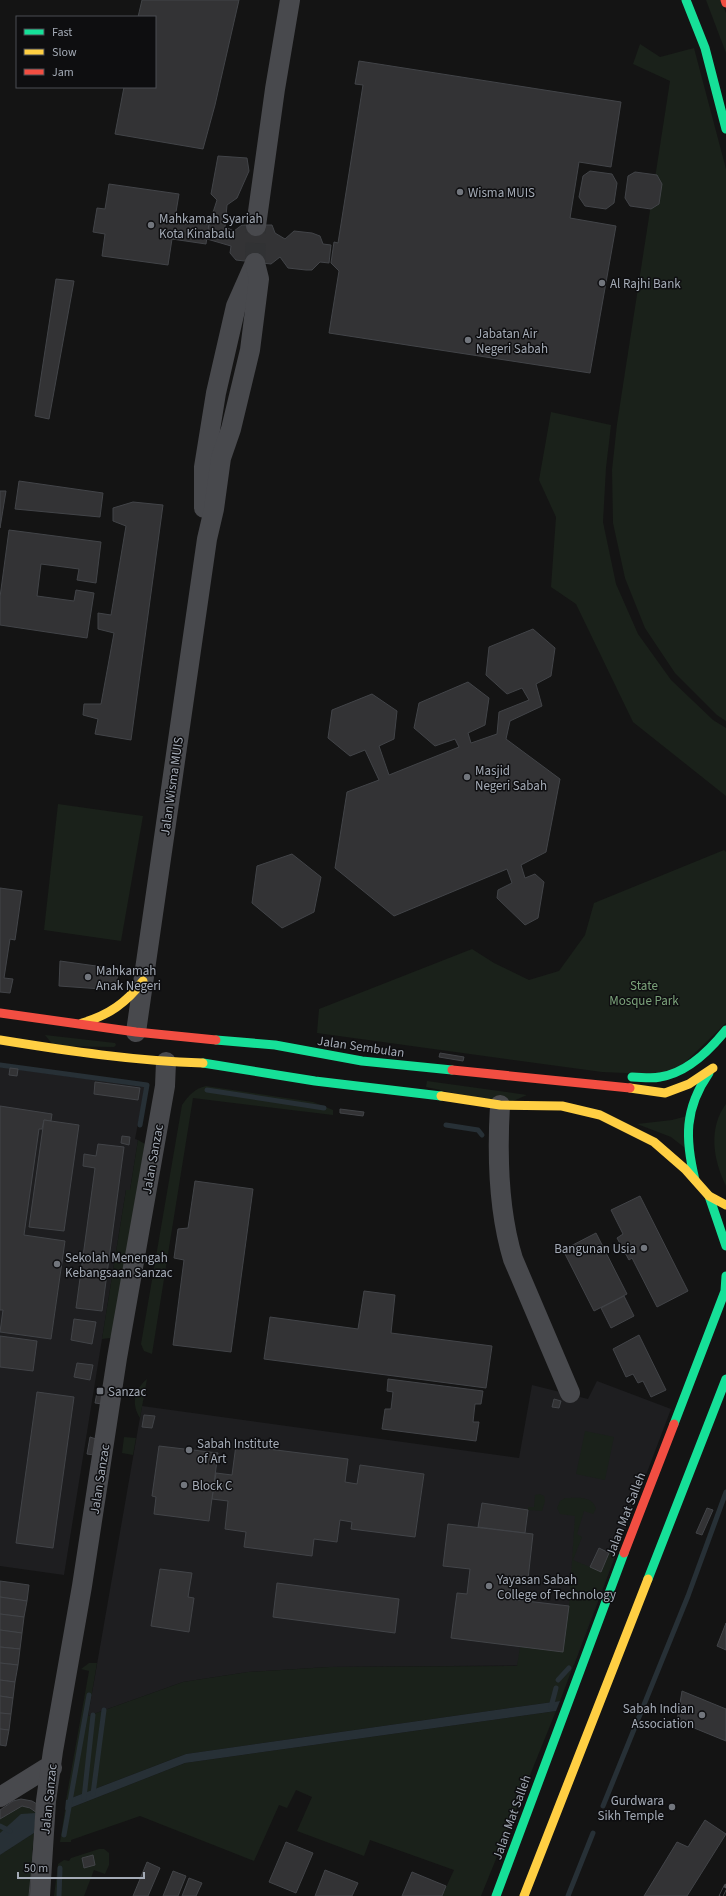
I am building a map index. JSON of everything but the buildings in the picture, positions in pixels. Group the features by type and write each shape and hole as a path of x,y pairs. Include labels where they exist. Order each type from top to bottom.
{"main road":[{"path":"686,0 705,48 726,129"},
{"path":"77,1024 110,1014 120,1008 131,998 143,981"},
{"name":"Jalan Sembulan","path":"0,1013 77,1024 137,1039 275,1045 362,1061 593,1083 665,1092 689,1084 716,1065 701,1083 691,1102 688,1126 688,1146 695,1180"},
{"path":"21,1016 27,1026"},
{"path":"593,1083 619,1078 664,1076 688,1065 716,1044 726,1030"},
{"path":"35,1035 50,1047"},
{"path":"0,1040 102,1056 170,1057 195,1055 210,1063"},
{"path":"102,1056 113,1048"},
{"path":"170,1057 309,1080 451,1097 505,1100 562,1106 600,1115 654,1142 685,1169 709,1196 726,1205"},
{"path":"518,1086 559,1086 571,1082"},
{"path":"709,1196 726,1246"},
{"name":"Jalan Mat Salleh","path":"496,1896 612,1583 725,1291 726,1276"},
{"path":"524,1896 726,1379"}],"street":[{"path":"256,226 275,89 290,0"},
{"path":"255,263 259,279 250,350 231,429 221,458 214,510 206,540 204,467 213,410 236,306 255,263"},
{"name":"Jalan Wisma MUIS","path":"137,1039 143,981 206,540"},
{"name":"Jalan Sanzac","path":"40,1896 46,1801 59,1713 82,1586 117,1358 170,1057"},
{"path":"505,1100 498,1137 506,1238 513,1259 570,1393"},
{"path":"0,1797 45,1769 52,1768"}],"shaded area":[{"name":"Sekolah Menengah Kebangsaan Sanzac","path":"0,1067 145,1087 135,1139 138,1140 130,1190 126,1190 64,1575 0,1566"},
{"path":"597,1381 671,1409 574,1665 329,1667 248,1672 183,1682 88,1716 142,1406 519,1458 532,1385 588,1399"},
{"path":"560,1701 556,1711 185,1763 65,1810 66,1800 186,1754"},
{"path":"36,1813 34,1833 0,1855 0,1833 21,1814"}],"green space":[{"path":"706,0 720,0 726,13 726,53"},
{"path":"640,44 660,57 694,48 726,169 726,721 717,715 675,673 645,628 625,578 613,523 612,470 617,424 670,81 633,64"},
{"path":"551,412 611,425 606,468 603,522 616,584 638,634 671,680 713,720 726,728 726,796 633,722 576,604 551,587 556,517 539,480"},
{"path":"58,804 143,816 121,941 44,930"},
{"name":"State Mosque Park","path":"724,850 726,852 726,1023 672,1075 602,1072 317,1033 319,1009 472,949 494,963 529,980 559,971 585,935 594,903"},
{"path":"45,1035 115,1043 116,1045 114,1047 54,1046"},
{"path":"427,1081 527,1095 506,1104 426,1087"},
{"path":"206,1086 313,1102 333,1110 333,1115 193,1098 152,1354 144,1351 141,1344 182,1105 192,1093"},
{"path":"726,1104 726,1186 718,1166 714,1144 720,1113"},
{"path":"695,1114 689,1151 671,1137 637,1124 672,1120"},
{"path":"138,1140 145,1144 112,1335 110,1338 102,1339 126,1190 130,1190"},
{"path":"147,1379 140,1418 135,1408 135,1397 139,1388"},
{"path":"585,1431 614,1437 605,1480 576,1474"},
{"path":"124,1437 136,1438 133,1455 122,1453"},
{"path":"540,1494 544,1496 545,1501 542,1511 528,1510 528,1507 534,1507 535,1495"},
{"path":"565,1498 588,1499 596,1509 593,1514 584,1511 577,1534 582,1537 573,1560 590,1567 599,1548 615,1555 560,1701 186,1754 66,1800 89,1671 81,1669 89,1663 97,1663 88,1716 183,1682 248,1672 329,1667 517,1666 520,1647 562,1652 569,1606 575,1516 560,1514 557,1508 560,1501"},
{"path":"556,1711 481,1896 442,1896 454,1870 370,1840 364,1856 297,1831 312,1797 296,1790 287,1808 279,1805 254,1861 140,1816 71,1840 71,1842 60,1842 65,1810 185,1763"},
{"path":"22,1806 26,1806 36,1813 0,1833 0,1819"},
{"path":"34,1833 29,1896 0,1896 0,1855"},
{"path":"99,1849 104,1849 109,1853 109,1865 105,1874 94,1870 84,1896 54,1896 58,1864 64,1860 69,1861 71,1858"}],"waterway":[{"path":"0,1065 147,1085 140,1125"},
{"path":"207,1090 324,1108"},
{"path":"446,1125 478,1130 482,1135"},
{"path":"603,1806 688,1596 726,1492"},
{"path":"558,1680 569,1668"},
{"path":"551,1707 556,1688"},
{"path":"64,1835 89,1695"},
{"path":"93,1794 104,1710"},
{"path":"84,1798 93,1715"},
{"path":"0,1826 10,1831"},
{"path":"568,1896 593,1833"},
{"path":"59,1896 60,1868"}],"tunnel":[{"path":"255,263 256,226"}],"railway":[{"path":"721,1896 726,1886"}],"traffic: fast":[{"path":"686,0 705,48 726,129"},
{"path":"632,1077 657,1078 679,1071 697,1060 726,1030"},
{"path":"216,1040 275,1045 362,1061 452,1070"},
{"path":"203,1063 315,1081 441,1096"},
{"path":"695,1180 689,1151 689,1125 695,1099 709,1073"},
{"path":"709,1196 726,1246"},
{"path":"674,1424 725,1291 726,1276"},
{"path":"648,1579 726,1379"},
{"path":"496,1896 624,1553"}],"traffic: slow":[{"path":"82,1023 109,1012 130,996 143,981"},
{"path":"0,1040 76,1052 127,1058 203,1063"},
{"path":"630,1088 665,1093 689,1084 713,1068"},
{"path":"441,1096 500,1105 562,1106 600,1115 654,1142 685,1169 709,1196 726,1205"},
{"path":"524,1896 648,1579"}],"traffic: jam":[{"path":"0,1013 136,1032 216,1040"},
{"path":"452,1070 630,1088"},
{"path":"624,1553 674,1424"}],"place":[{"name":"Wisma MUIS","path":"460,192"},
{"name":"Mahkamah Syariah Kota Kinabalu","path":"151,225"},
{"name":"Al Rajhi Bank","path":"602,283"},
{"name":"Jabatan Air Negeri Sabah","path":"468,340"},
{"name":"Masjid Negeri Sabah","path":"467,777"},
{"name":"Mahkamah Anak Negeri","path":"88,977"},
{"name":"Bangunan Usia","path":"644,1248"},
{"name":"Sekolah Menengah Kebangsaan Sanzac","path":"57,1264"},
{"name":"Sanzac","path":"100,1391"},
{"name":"Sabah Institute of Art","path":"189,1450"},
{"name":"Block C","path":"184,1485"},
{"name":"Yayasan Sabah College of Technology","path":"489,1586"},
{"name":"Sabah Indian Association","path":"702,1715"},
{"name":"Gurdwara Sikh Temple","path":"672,1807"}]}
